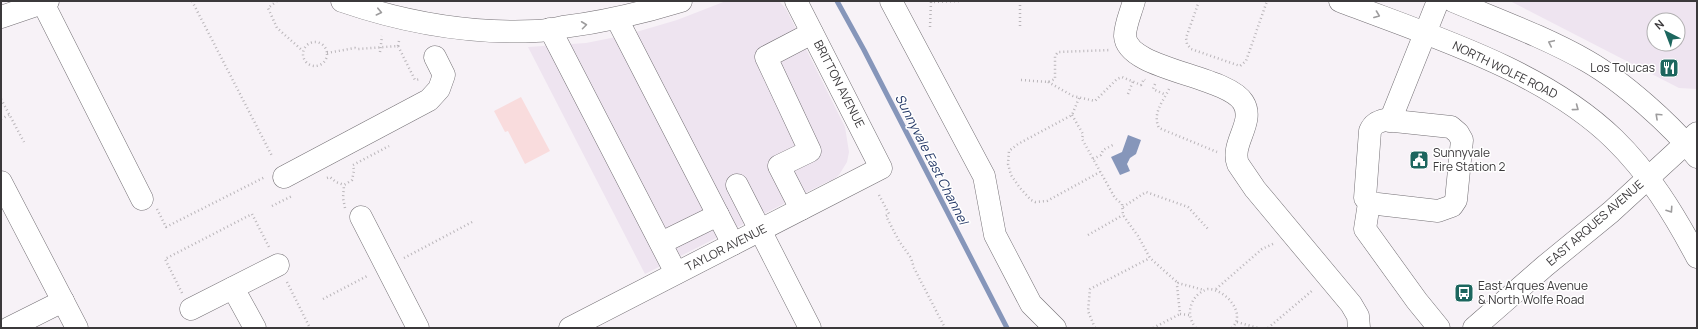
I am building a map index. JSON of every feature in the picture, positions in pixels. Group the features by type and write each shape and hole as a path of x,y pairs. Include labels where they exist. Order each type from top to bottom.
{"street":[{"path":"342,1 367,10 440,25 517,31 550,29 617,19 681,1"},
{"name":"BRITTON AVENUE","path":"796,1 881,168"},
{"path":"891,1 984,176 995,235 1031,304 1055,328"},
{"path":"1134,1 1126,28 1125,37 1131,49 1165,74 1224,88 1235,94 1243,102 1246,108 1246,119 1237,150 1236,159 1245,175 1355,310 1360,322 1360,328"},
{"name":"NORTH WOLFE ROAD","path":"1340,1 1480,56 1531,80 1561,97 1614,139 1648,177 1679,223 1697,257"},
{"path":"1390,121 1438,1"},
{"path":"1453,1 1588,61 1622,86 1693,144"},
{"path":"1,17 45,2 149,202"},
{"path":"617,19 733,244"},
{"path":"550,29 676,273"},
{"path":"801,210 779,166 810,151 766,57 812,33"},
{"path":"277,176 430,100 439,89 444,75 435,57"},
{"path":"1385,120 1451,127 1458,133 1462,140 1456,200 1452,206 1438,211 1369,203 1365,198 1370,131 1372,126 1385,120"},
{"name":"EAST ARQUES AVENUE","path":"1474,328 1545,266 1611,212 1648,177 1693,144"},
{"name":"TAYLOR AVENUE","path":"570,328 881,168"},
{"path":"1,182 76,328"},
{"path":"737,185 810,328"},
{"path":"1369,203 1365,229 1417,301 1439,328"},
{"path":"355,215 418,328"},
{"path":"661,244 718,215"},
{"path":"191,309 278,265"},
{"path":"233,288 255,328"},
{"path":"9,328 63,301"}],"path":[{"path":"192,1 272,156"},
{"path":"277,1 268,8 277,28 304,51"},
{"path":"930,27 931,2 962,1"},
{"path":"1020,1 1020,26"},
{"path":"1199,1 1186,38 1187,44 1192,49 1240,66 1246,61 1267,1"},
{"path":"380,52 382,36"},
{"path":"399,41 398,46 415,80 423,79 424,84"},
{"path":"318,42 325,47 327,53 324,62 314,67 310,66 304,60 304,51 310,43 318,42"},
{"path":"327,53 355,48 381,48 398,46"},
{"path":"1048,82 1055,79 1055,56 1058,52 1131,49"},
{"path":"1021,80 1048,82 1079,98 1095,101 1117,79 1122,77 1141,85 1144,79 1165,74"},
{"path":"1165,74 1166,95 1157,114 1157,123 1159,128 1236,159"},
{"path":"1165,74 1153,89 1166,95"},
{"path":"1128,94 1133,81"},
{"path":"1079,98 1072,115 1011,148 1007,154 1010,175 1031,200 1044,202 1100,172"},
{"path":"1,99 24,142"},
{"path":"1,119 9,115"},
{"path":"1072,115 1083,134 1082,139 1100,172 1115,198 1123,207 1123,215 1138,236 1150,258 1178,283 1205,290 1216,289 1224,293 1234,305 1238,316 1237,322 1232,328"},
{"path":"1093,159 1100,155 1103,150 1113,145"},
{"path":"323,180 330,177 336,182 344,184 352,180 354,171 353,165 389,146"},
{"path":"149,202 166,228 277,176"},
{"path":"344,184 343,198 355,215"},
{"path":"1123,207 1146,192 1188,207 1208,229"},
{"path":"272,206 298,193"},
{"path":"879,195 889,214 886,216 899,241 911,258 914,268 945,328"},
{"path":"1088,235 1123,215"},
{"path":"1216,289 1262,249 1273,244 1290,230"},
{"path":"1095,328 1088,311 1090,289 1150,258"},
{"path":"1268,328 1328,277"},
{"path":"1178,283 1176,288 1180,314"},
{"path":"1193,328 1190,319 1190,306 1194,298 1205,290"},
{"path":"1154,328 1180,314 1190,315"},
{"path":"1190,319 1196,328"},
{"path":"1237,322 1258,328"}],"shaded area":[{"path":"726,1 779,1 786,9 845,127 849,152 847,162 839,175 830,182 829,181 645,274 528,47 586,43 626,35 677,20"},
{"path":"1510,1 1697,1 1697,89 1679,88"},
{"path":"521,97 550,151 525,164 508,131 505,132 494,111"}],"water":[{"path":"1128,135 1141,140 1136,154 1130,158 1127,164 1130,171 1120,175 1111,157 1122,152"}],"waterway":[{"name":"Sunnyvale East Channel","path":"837,1 864,50 1007,328"}],"place":[{"name":"Los Tolucas","path":"1669,68"},
{"name":"Sunnyvale Fire Station 2","path":"1419,160"},
{"name":"East Arques Avenue & North Wolfe Road","path":"1464,293"}]}
